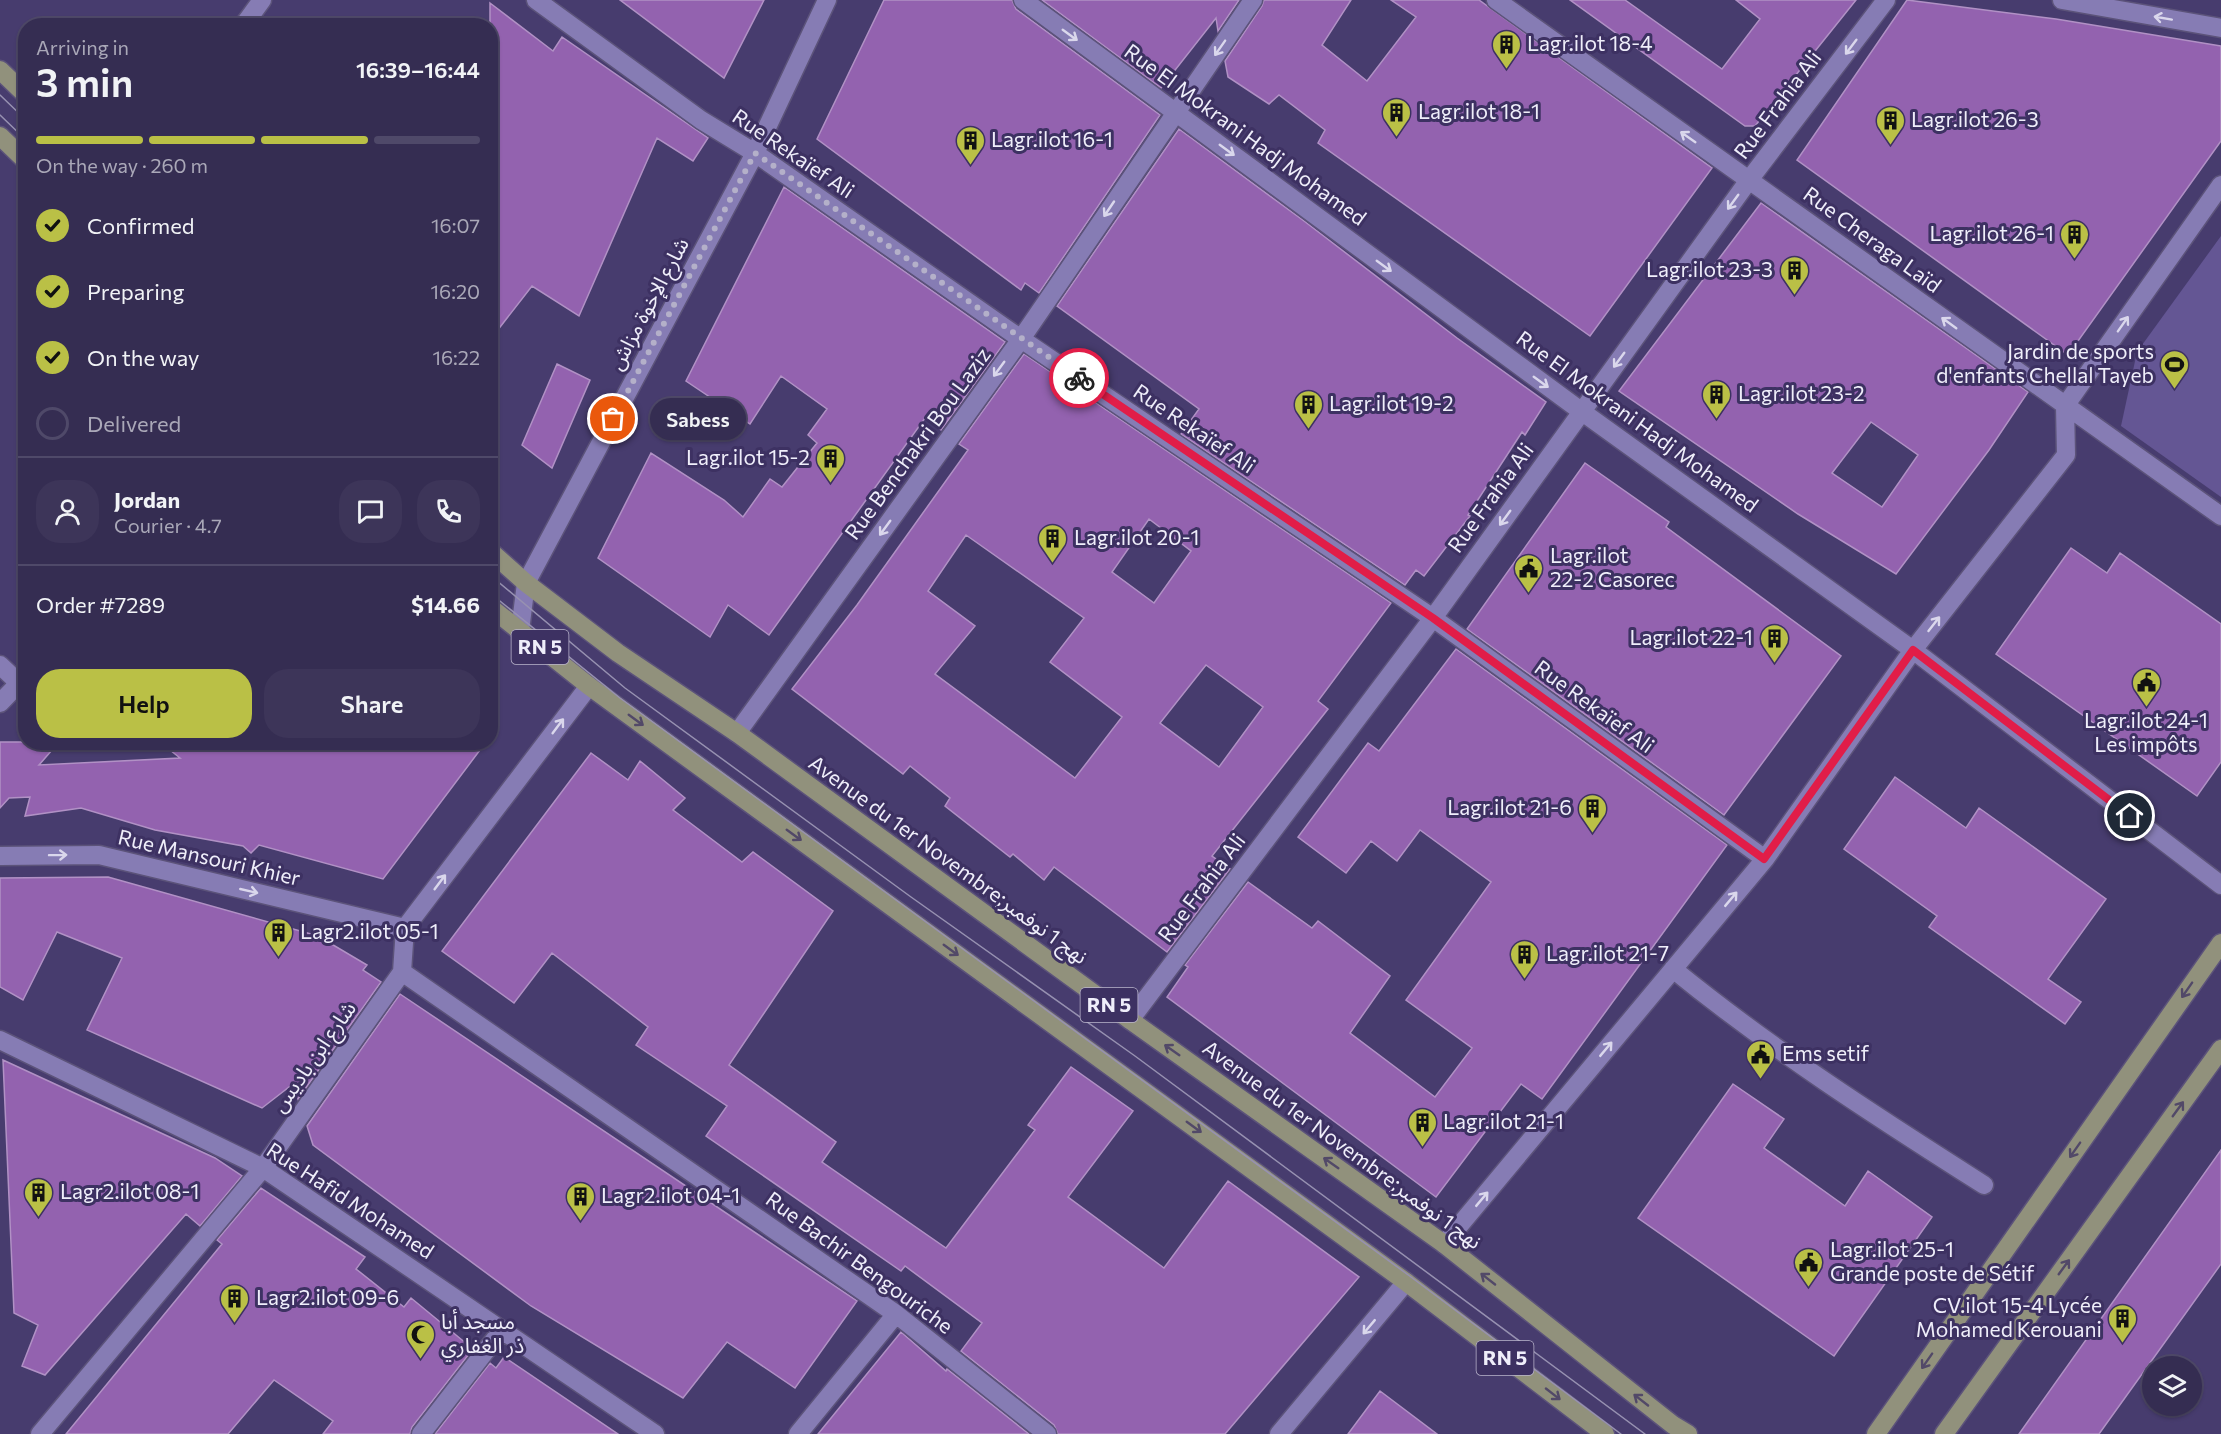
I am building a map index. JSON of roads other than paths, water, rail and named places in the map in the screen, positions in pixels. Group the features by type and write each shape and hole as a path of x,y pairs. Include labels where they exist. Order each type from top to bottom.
{"main road":[{"path":"0,70 18,87"},
{"path":"0,136 18,153"},
{"name":"RN 5","path":"498,558 526,583"},
{"name":"Avenue du 1er Novembre;نهج 1 نوفمبر","path":"526,583 618,653 737,733 1130,1020 1444,1244 1673,1425 1688,1434"},
{"name":"RN 5","path":"498,613 589,686 1406,1282 1605,1434"},
{"path":"1876,1434 2221,942"},
{"path":"1944,1434 2221,1050"}],"street":[{"path":"249,18 262,0"},
{"name":"Rue Rekaïef Ali","path":"536,0 701,120 755,153 1021,339 1433,618 1764,859"},
{"name":"شارع الإخوة مزاش","path":"520,631 526,583 755,153 827,0"},
{"name":"Rue El Mokrani Hadj Mohamed","path":"1023,0 1581,411 1913,650 2221,885"},
{"name":"Rue Benchakri Bou Laziz","path":"737,733 1021,339 1253,0"},
{"name":"Rue Cheraga Laïd","path":"1496,0 2221,516"},
{"name":"Rue Frahia Ali","path":"1130,1020 1433,618 1749,180 1886,0"},
{"path":"2062,0 2221,28"},
{"path":"1444,1244 1764,859 1913,650 2066,455 2065,406 2221,185"},
{"path":"0,665 18,677"},
{"path":"0,704 18,684"},
{"path":"402,972 405,928 589,686"},
{"name":"Rue Mansouri Khier","path":"0,856 99,855 405,928"},
{"path":"1673,969 1712,1001 1824,1082 1983,1185"},
{"name":"شارع ابن باديس","path":"40,1434 262,1168 402,972"},
{"name":"Rue Bachir Bengouriche","path":"402,972 896,1314 1047,1434"},
{"name":"Rue Hafid Mohamed","path":"0,1040 262,1168 655,1434"},
{"path":"1279,1434 1406,1282"},
{"path":"798,1434 896,1314"},
{"path":"421,1434 502,1330"}],"tram line":[{"path":"0,95 18,112"},
{"path":"0,115 18,132"},
{"path":"498,582 625,688 911,897 1135,1056 1645,1434"},
{"path":"498,599 620,698 1411,1277 1621,1434"}],"place":[{"name":"Lagr.ilot 18-4","path":"1506,70"},
{"name":"Lagr.ilot 18-1","path":"1397,138"},
{"name":"Lagr.ilot 26-3","path":"1890,146"},
{"name":"Lagr.ilot 16-1","path":"970,166"},
{"name":"Lagr.ilot 26-1","path":"2075,260"},
{"name":"Lagr.ilot 23-3","path":"1794,296"},
{"name":"Jardin de sports d'enfants Chellal Tayeb","path":"2175,390"},
{"name":"Sabess","path":"613,419"},
{"name":"Lagr.ilot 23-2","path":"1717,420"},
{"name":"Lagr.ilot 19-2","path":"1308,430"},
{"name":"Lagr.ilot 15-2","path":"831,484"},
{"name":"Lagr.ilot 20-1","path":"1053,564"},
{"name":"Lagr.ilot 22-2 Casorec","path":"1529,594"},
{"name":"Lagr.ilot 22-1","path":"1774,664"},
{"name":"Lagr.ilot 24-1 Les impôts","path":"2146,708"},
{"name":"Lagr.ilot 21-6","path":"1593,834"},
{"name":"Lagr2.ilot 05-1","path":"279,958"},
{"name":"Lagr.ilot 21-7","path":"1525,980"},
{"name":"Ems setif","path":"1761,1080"},
{"name":"Lagr.ilot 21-1","path":"1422,1148"},
{"name":"Lagr2.ilot 08-1","path":"39,1218"},
{"name":"Lagr2.ilot 04-1","path":"580,1222"},
{"name":"Lagr.ilot 25-1 Grande poste de Sétif","path":"1809,1288"},
{"name":"Lagr2.ilot 09-6","path":"235,1324"},
{"name":"CV.ilot 15-4 Lycée Mohamed Kerouani","path":"2123,1344"},
{"name":"مسجد أبا ذر الغفاري","path":"420,1360"}]}
